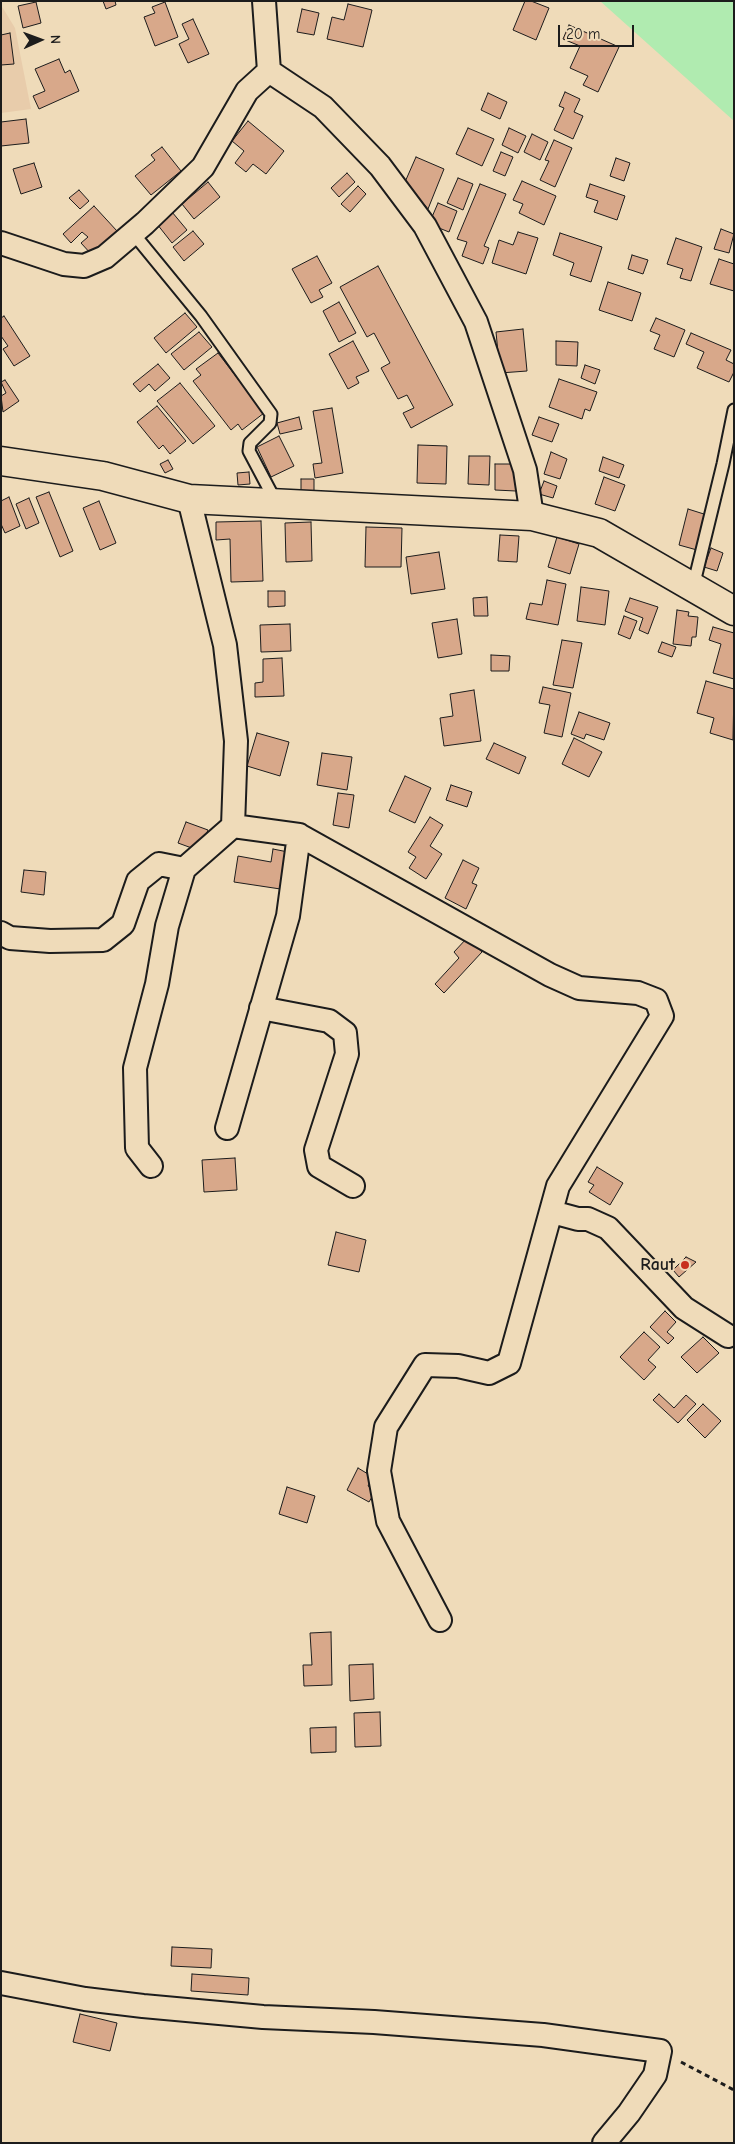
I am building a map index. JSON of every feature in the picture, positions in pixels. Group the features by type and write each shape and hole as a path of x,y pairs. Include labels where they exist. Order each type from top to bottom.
{"main road":[{"path":"1,461 103,476 189,499 532,516 599,533 692,589 734,611"}],"street":[{"path":"264,1 269,71"},
{"path":"1,243 64,264 84,266 105,257 203,167 247,91 269,71"},
{"path":"269,71 324,107 380,166 425,226 476,322 525,470 532,516"},
{"path":"151,1166 136,1148 135,1068 157,984 167,926 184,869 233,826 236,741 225,645 189,499"},
{"path":"233,826 299,835 550,976 579,988 638,992 656,1000 662,1016 558,1186 509,1363 488,1373 458,1366 425,1365 386,1426 379,1471 388,1521 440,1620"},
{"path":"226,1128 288,916 299,835"},
{"path":"1,933 10,938 50,941 103,940 123,924 138,881 158,864 184,869"},
{"path":"261,1008 329,1021 345,1033 347,1054 316,1150 319,1166 353,1186"},
{"path":"552,1212 578,1219 588,1219 608,1228 684,1308 728,1336"},
{"path":"1,1983 85,1999 143,2006 263,2017 374,2022 543,2035 660,2051 655,2075 629,2113 604,2143"}],"lane":[{"path":"133,233 201,316 271,414 270,423 250,443 249,451 276,503"},
{"path":"692,589 725,456 734,410"}],"path":[{"path":"660,2051 734,2090"}],"shaded area":[{"path":"1,5 15,28 31,109 1,113"}],"green space":[{"path":"600,1 734,1 734,121"}],"building":[{"path":"103,1 115,1 116,5 106,9"},
{"path":"525,1 531,1 549,8 536,40 513,30"},
{"path":"36,2 41,23 23,28 18,6"},
{"path":"165,2 178,37 155,46 144,17 155,13 152,7"},
{"path":"348,4 372,10 363,47 327,39 332,17 344,20"},
{"path":"302,9 319,13 314,35 297,32"},
{"path":"193,19 209,54 188,63 179,44 189,39 182,24"},
{"path":"569,25 619,47 598,92 583,85 588,76 570,68 580,46 563,39"},
{"path":"10,33 14,64 1,65 1,35"},
{"path":"59,59 65,73 70,70 79,91 39,109 33,96 45,91 35,69"},
{"path":"565,92 580,99 574,112 583,116 573,139 554,130 564,108 559,106"},
{"path":"488,93 507,102 500,119 481,110"},
{"path":"26,119 29,143 1,146 1,122"},
{"path":"248,121 284,151 266,174 253,164 246,172 235,163 244,151 232,141"},
{"path":"468,128 494,139 482,166 456,154"},
{"path":"509,128 526,136 518,153 502,145"},
{"path":"532,134 548,142 540,160 524,152"},
{"path":"554,140 572,148 555,187 540,180 549,161 545,160"},
{"path":"162,147 181,171 151,195 135,176 155,160 151,155"},
{"path":"501,152 513,157 505,176 493,171"},
{"path":"416,157 444,169 428,209 405,182"},
{"path":"616,158 630,163 624,181 610,176"},
{"path":"34,163 42,187 21,194 13,169"},
{"path":"347,173 355,182 339,197 331,188"},
{"path":"458,178 473,184 463,210 447,203"},
{"path":"522,181 556,196 544,225 519,213 523,204 513,200"},
{"path":"208,182 220,197 194,219 182,204"},
{"path":"480,184 506,194 484,246 489,248 483,264 462,256 467,242 457,239"},
{"path":"590,184 625,196 617,220 594,212 598,201 586,197"},
{"path":"358,186 366,194 350,212 341,204"},
{"path":"79,190 89,201 80,209 69,198"},
{"path":"438,203 457,211 449,232 429,224"},
{"path":"94,206 117,231 92,255 81,243 88,237 82,232 71,243 63,234"},
{"path":"172,212 187,230 172,243 157,224"},
{"path":"721,229 734,234 729,253 714,249"},
{"path":"193,231 204,244 184,261 173,247"},
{"path":"518,232 538,238 526,274 492,263 499,240 513,245"},
{"path":"560,233 602,247 591,282 570,275 574,263 553,255"},
{"path":"676,238 702,247 691,281 680,278 683,269 667,264"},
{"path":"632,255 648,260 643,274 628,269"},
{"path":"317,256 332,283 319,290 323,297 311,303 292,269"},
{"path":"719,259 734,264 734,291 710,284"},
{"path":"378,266 453,405 411,428 403,413 414,408 407,395 398,399 381,368 390,363 374,333 367,337 340,287"},
{"path":"608,282 641,293 632,321 599,310"},
{"path":"339,302 356,333 339,342 323,311"},
{"path":"185,313 197,327 166,353 154,338"},
{"path":"4,316 30,356 14,366 3,349 8,346 1,336 1,318"},
{"path":"656,318 685,330 674,357 654,349 660,335 650,331"},
{"path":"523,329 527,371 500,373 496,332"},
{"path":"199,332 212,347 184,370 171,354"},
{"path":"691,333 731,350 726,360 734,364 734,372 729,382 697,368 704,352 686,344"},
{"path":"353,341 369,371 356,377 359,383 348,389 329,354"},
{"path":"556,341 578,342 577,366 556,365"},
{"path":"218,353 264,413 242,430 238,424 231,430 193,381 201,375 196,369"},
{"path":"158,364 170,378 155,391 149,384 140,392 133,384"},
{"path":"585,365 600,370 595,384 581,378"},
{"path":"559,379 597,392 590,411 585,409 582,419 549,407"},
{"path":"5,380 19,401 3,412 1,396 6,393 1,382"},
{"path":"180,383 215,426 193,444 157,401"},
{"path":"157,406 186,441 170,454 163,445 159,449 137,422"},
{"path":"332,408 343,473 315,478 313,464 322,463 313,411"},
{"path":"299,417 302,429 280,434 277,423"},
{"path":"539,417 559,424 552,442 532,435"},
{"path":"279,436 294,466 271,477 257,447"},
{"path":"418,445 447,446 446,484 417,483"},
{"path":"551,452 567,459 560,479 544,474"},
{"path":"469,456 490,456 489,485 468,484"},
{"path":"603,457 624,465 619,478 599,471"},
{"path":"168,460 173,469 165,473 160,464"},
{"path":"495,464 516,464 516,491 495,490"},
{"path":"249,472 250,484 238,485 237,473"},
{"path":"604,477 625,485 615,511 595,504"},
{"path":"301,479 314,479 314,491 301,491"},
{"path":"544,481 557,486 553,498 539,494"},
{"path":"49,492 73,551 60,557 36,497"},
{"path":"9,497 20,526 5,533 1,524 1,501"},
{"path":"29,498 39,523 26,529 16,504"},
{"path":"99,501 116,543 100,550 83,508"},
{"path":"688,509 707,515 697,550 679,545"},
{"path":"261,521 263,581 231,582 230,539 216,540 216,522"},
{"path":"311,522 312,561 286,562 285,523"},
{"path":"366,527 402,528 401,567 365,567"},
{"path":"500,535 519,536 517,562 498,561"},
{"path":"557,537 579,544 570,574 548,567"},
{"path":"711,548 723,553 717,571 704,567"},
{"path":"439,552 445,589 411,594 406,557"},
{"path":"547,580 566,584 558,625 526,619 530,603 542,605"},
{"path":"581,587 609,591 605,625 577,621"},
{"path":"268,591 285,591 285,606 268,607"},
{"path":"487,597 488,616 474,616 473,598"},
{"path":"630,598 658,607 648,634 639,630 643,618 625,611"},
{"path":"677,610 689,612 688,616 698,617 696,637 692,637 691,646 673,644"},
{"path":"624,616 637,621 630,639 618,634"},
{"path":"457,619 462,654 438,658 432,623"},
{"path":"290,624 291,651 261,652 260,625"},
{"path":"713,627 734,633 734,679 713,673 721,644 709,640"},
{"path":"562,640 582,643 573,688 553,685"},
{"path":"662,642 676,647 672,657 658,652"},
{"path":"491,655 510,656 509,671 491,671"},
{"path":"282,658 284,696 255,697 255,683 263,682 263,659"},
{"path":"706,681 734,689 733,740 710,733 714,718 697,713"},
{"path":"543,687 571,693 562,737 544,733 550,705 539,703"},
{"path":"474,690 481,741 444,746 440,718 453,716 450,694"},
{"path":"579,712 610,723 604,740 586,734 584,739 571,734"},
{"path":"257,733 289,742 280,776 247,766"},
{"path":"574,738 602,752 589,777 562,764"},
{"path":"494,743 526,757 519,774 486,759"},
{"path":"322,753 352,757 347,790 317,785"},
{"path":"405,776 431,788 415,823 389,811"},
{"path":"451,785 472,792 467,807 446,800"},
{"path":"338,793 354,795 349,828 333,825"},
{"path":"430,817 443,825 430,846 442,854 426,879 409,868 416,857 408,852"},
{"path":"186,822 208,830 200,851 178,843"},
{"path":"273,849 293,853 287,890 234,882 238,856 271,862"},
{"path":"463,860 479,868 472,883 477,885 466,909 445,898"},
{"path":"24,870 46,872 44,895 21,892"},
{"path":"467,938 482,952 444,993 435,984 459,958 454,952"},
{"path":"235,1158 237,1190 204,1192 202,1160"},
{"path":"597,1167 623,1183 610,1205 589,1192 594,1185 588,1182"},
{"path":"336,1232 366,1240 359,1272 328,1265"},
{"name":"Raut","path":"686,1257 696,1262 679,1277 673,1270"},
{"path":"665,1311 676,1322 667,1332 674,1338 668,1344 650,1327"},
{"path":"644,1332 660,1347 648,1360 656,1367 644,1380 620,1357"},
{"path":"703,1337 719,1353 697,1373 681,1357"},
{"path":"659,1394 674,1408 686,1395 696,1404 678,1423 653,1400"},
{"path":"703,1404 721,1421 705,1438 687,1420"},
{"path":"358,1468 373,1477 368,1486 376,1490 369,1502 347,1490"},
{"path":"287,1487 315,1496 307,1523 279,1514"},
{"path":"331,1632 332,1685 304,1686 303,1665 312,1665 310,1633"},
{"path":"373,1664 374,1699 350,1701 349,1665"},
{"path":"380,1712 381,1746 355,1747 354,1713"},
{"path":"336,1727 336,1752 311,1753 310,1728"},
{"path":"172,1947 212,1949 211,1968 171,1966"},
{"path":"192,1974 249,1978 248,1995 191,1991"},
{"path":"80,2014 117,2023 110,2051 73,2042"}],"place":[{"name":"Raut","path":"685,1265"}]}
